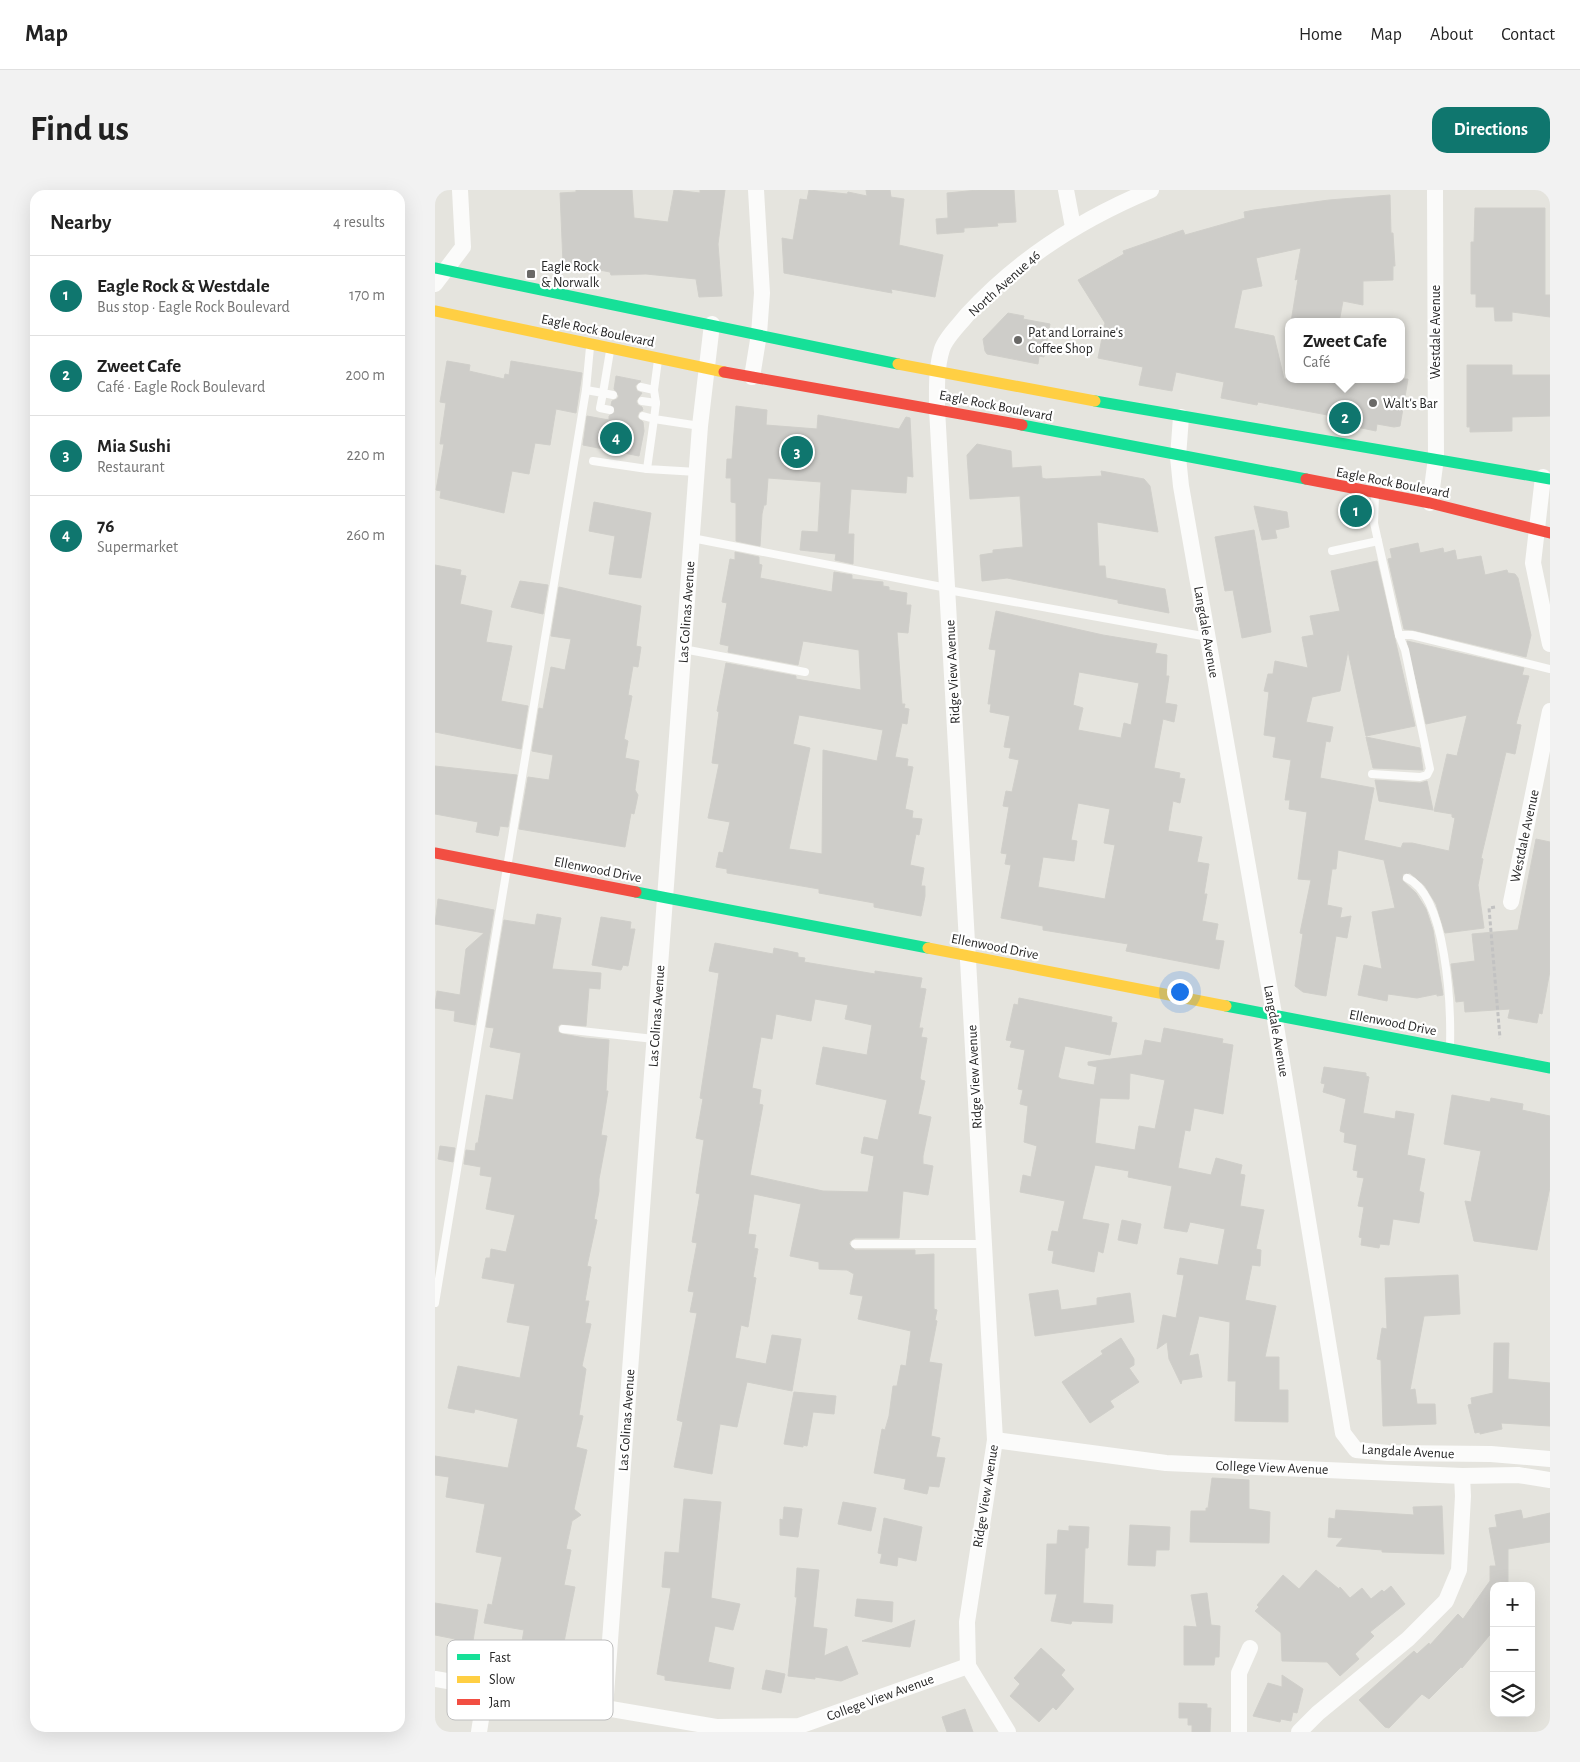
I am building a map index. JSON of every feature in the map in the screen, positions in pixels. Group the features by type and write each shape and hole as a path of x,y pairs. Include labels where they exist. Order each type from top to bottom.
{"main road":[{"name":"Eagle Rock Boulevard","path":"441,269 937,372 1181,417 1436,458 1546,478"},
{"name":"Eagle Rock Boulevard","path":"435,311 752,378 937,409 1178,457 1430,503 1543,532"},
{"name":"Ellenwood Drive","path":"435,853 1550,1068"}],"street":[{"path":"435,284 441,269 463,247 460,190"},
{"path":"752,378 759,334 762,293 756,190"},
{"path":"1066,190 1073,227"},
{"name":"North Avenue 46","path":"937,409 937,372 943,346 981,300 1023,262 1073,227 1121,202 1151,190"},
{"name":"Westdale Avenue","path":"1430,503 1436,458 1435,190"},
{"name":"Las Colinas Avenue","path":"610,1640 700,426 712,324"},
{"name":"Ridge View Avenue","path":"937,409 995,1440 967,1622 968,1666 1008,1732"},
{"name":"Langdale Avenue","path":"1181,417 1178,457 1274,1014 1343,1433 1356,1450 1388,1453 1491,1454 1550,1459"},
{"path":"1546,478 1543,532 1533,563 1550,644"},
{"name":"Westdale Avenue","path":"1511,902 1550,711"},
{"name":"College View Avenue","path":"995,1440 1166,1463 1462,1476 1518,1475 1550,1480"},
{"name":"Langdale Avenue","path":"1299,1732 1408,1639 1446,1601 1459,1570 1463,1496 1462,1476"},
{"path":"1239,1732 1239,1673 1250,1648"},
{"name":"College View Avenue","path":"613,1710 715,1730 799,1726 968,1666"}],"lane":[{"path":"435,1303 586,390 591,345"},
{"path":"610,410 600,408 611,349"},
{"path":"647,469 656,404 654,390 658,358"},
{"path":"606,380 615,382"},
{"path":"641,387 654,390"},
{"path":"586,390 613,395"},
{"path":"642,401 656,404"},
{"path":"643,416 700,426"},
{"path":"593,461 647,469 697,472"},
{"path":"1372,774 1420,777 1427,775 1430,769 1405,650 1399,635 1374,523 1375,493"},
{"path":"692,538 948,589 1208,637"},
{"path":"1333,551 1378,541"},
{"path":"1399,635 1411,635 1550,669"},
{"path":"683,649 805,672"},
{"path":"1407,878 1417,883 1435,920 1443,951 1451,1020 1451,1048"},
{"path":"563,1029 654,1039"},
{"path":"855,1244 983,1244"}],"path":[{"path":"1502,1058 1489,908 1511,902"}],"building":[{"path":"576,190 632,190 634,218 668,222 674,190 700,193 700,190 725,190 718,244 722,296 699,297 696,279 646,274 611,275 610,272 563,263 560,193 576,192"},
{"path":"809,190 847,194 848,192 867,196 866,190 890,190 891,197 904,199 899,245 943,255 935,297 891,289 892,293 784,273 782,238 793,240 800,199 807,200"},
{"path":"978,190 1014,190 1016,222 997,223 998,226 964,228 964,232 937,234 936,219 948,218 947,193"},
{"path":"1390,195 1391,233 1393,233 1395,266 1393,266 1393,280 1363,281 1363,305 1343,301 1340,318 1292,318 1298,279 1295,280 1301,248 1256,258 1262,286 1242,290 1234,328 1274,336 1285,383 1405,383 1405,379 1408,379 1400,426 1394,427 1377,424 1376,431 1337,423 1338,417 1258,402 1257,405 1221,398 1224,382 1176,372 1172,391 1139,385 1143,367 1098,358 1105,323 1078,280 1124,254 1123,251 1183,230 1185,235 1245,218 1244,212 1329,200"},
{"path":"1475,208 1545,208 1545,295 1550,295 1550,317 1512,312 1512,321 1495,321 1494,307 1476,307 1476,294 1471,294 1471,242 1474,242"},
{"path":"1008,313 1024,316 1023,319 1050,324 1044,357 1039,356 1038,364 987,354 985,351 983,339"},
{"path":"447,361 470,365 469,371 504,379 505,374 509,375 511,361 582,373 576,413 556,409 550,445 535,443 529,474 512,471 504,513 440,498 441,491 436,490 444,444 440,444 446,403 440,402"},
{"path":"1467,365 1512,365 1512,375 1550,375 1550,416 1512,417 1512,431 1470,432 1470,427 1467,427"},
{"path":"616,376 641,381 635,386 637,391 642,393 636,401 643,410 639,412 637,417 643,422 644,431 639,456 583,445 587,416 609,420 609,416 615,412 611,405 612,401 619,396 614,389"},
{"path":"736,406 767,410 766,425 817,429 818,415 899,429 906,417 910,418 913,477 907,476 906,493 851,489 848,534 854,534 853,564 835,560 836,554 800,550 802,531 818,532 821,482 768,478 766,505 764,505 762,514 760,546 736,541 736,503 731,502 731,478 726,478 727,459 732,459"},
{"path":"977,444 1011,451 1012,468 1041,466 1042,478 1046,479 1102,476 1101,471 1144,479 1150,486 1158,532 1097,522 1099,566 1105,566 1106,578 1165,589 1169,613 1118,603 1118,600 1007,578 982,581 980,555 993,553 993,550 1023,547 1020,496 970,499 967,455"},
{"path":"594,502 651,513 641,578 609,574 615,536 589,531"},
{"path":"1254,506 1287,512 1289,527 1275,530 1277,538 1262,540"},
{"path":"1254,530 1271,632 1242,638 1233,590 1225,591 1215,537"},
{"path":"1418,543 1420,553 1443,548 1444,553 1455,550 1457,560 1481,556 1485,575 1507,570 1508,573 1515,574 1518,578 1531,635 1526,657 1404,629 1388,559 1392,558 1390,549"},
{"path":"735,552 759,557 759,564 762,565 760,578 832,592 834,572 852,575 852,579 883,582 883,586 889,587 889,590 907,593 906,605 911,605 908,633 897,632 902,704 905,704 904,708 909,709 907,724 902,723 895,757 908,759 907,766 913,767 905,809 913,811 912,818 922,819 919,835 916,834 910,865 924,868 921,886 925,886 925,896 921,916 874,907 874,903 819,893 819,889 727,873 727,869 716,867 719,852 723,853 730,822 708,818 719,764 712,763 719,712 717,711 726,663 796,676 796,679 861,690 859,650 803,641 798,665 728,652 729,646 720,644 727,603 722,602 730,559 735,560","holes":["799,715 883,730 877,761 823,750 822,854 789,849 810,748 793,744"]},
{"path":"1377,561 1415,726 1366,736 1348,651 1340,691 1312,697 1306,722 1333,727 1330,742 1326,741 1320,778 1374,788 1364,840 1401,848 1403,843 1412,843 1449,851 1455,818 1452,817 1452,814 1434,811 1447,754 1457,756 1467,715 1426,724 1407,641 1524,668 1522,675 1529,676 1516,724 1521,725 1515,754 1506,752 1481,858 1483,859 1478,885 1484,928 1445,933 1436,904 1425,886 1410,873 1403,874 1402,880 1416,893 1426,909 1433,930 1443,995 1437,996 1437,994 1417,998 1388,994 1387,1001 1358,995 1364,965 1382,969 1372,912 1395,908 1384,860 1338,850 1336,869 1332,869 1327,905 1342,908 1340,918 1351,916 1347,938 1336,936 1326,996 1303,992 1295,986 1303,934 1300,933 1311,880 1298,879 1307,812 1289,809 1290,800 1285,800 1291,760 1273,757 1276,737 1264,735 1269,692 1264,691 1268,674 1273,674 1275,661 1308,668 1302,637 1314,635 1310,616 1340,611 1331,571"},
{"path":"435,565 461,570 460,575 466,576 460,604 492,611 486,642 512,646 501,701 528,706 521,749 435,732"},
{"path":"520,581 548,585 543,614 511,607"},
{"path":"559,587 641,606 636,646 641,647 638,667 633,666 628,695 632,696 624,739 628,741 625,758 639,761 635,790 638,795 634,814 631,813 625,847 519,829 528,777 549,780 553,755 532,751 539,708 543,709 551,667 565,670 571,639 551,636"},
{"path":"996,611 1103,635 1157,644 1155,653 1167,655 1166,676 1169,676 1165,703 1177,705 1174,722 1163,719 1154,768 1180,773 1179,778 1185,779 1180,803 1173,801 1168,831 1202,837 1197,862 1209,864 1204,894 1207,894 1202,921 1218,924 1215,940 1224,941 1219,969 1126,951 1128,944 1043,930 1043,926 1001,918 1011,865 1005,864 1007,854 1001,853 1009,807 1003,806 1006,791 1012,792 1019,760 1009,758 1011,748 1004,747 1010,716 990,712 991,704 988,704 996,650 989,649","holes":["1079,672 1139,683 1131,725 1124,723 1121,738 1078,730 1083,708 1073,705","1078,803 1110,809 1104,843 1115,845 1105,899 1038,887 1043,857 1074,861 1077,841 1071,840"]},
{"path":"1366,737 1420,748 1423,770 1373,768"},
{"path":"435,766 517,775 508,827 500,826 498,836 476,832 478,822 435,814"},
{"path":"1375,780 1420,783 1427,781 1433,810 1379,801"},
{"path":"1536,839 1550,842 1550,971 1542,1014 1539,1013 1537,1023 1508,1018 1510,1009 1465,1012 1464,1001 1456,1002 1451,964 1475,961 1472,934 1518,930"},
{"path":"438,899 494,910 475,1025 454,1021 455,1011 435,1008 435,1005 437,991 460,995 466,949 484,933 435,924"},
{"path":"537,914 561,918 552,969 601,973 600,989 589,988 586,1026 561,1024 558,1026 558,1032 585,1038 609,1040 606,1091 608,1091 601,1135 607,1136 594,1219 597,1220 587,1266 591,1267 585,1301 589,1301 585,1323 591,1324 582,1366 586,1369 579,1415 583,1416 576,1447 587,1450 574,1509 581,1515 572,1521 566,1549 571,1550 564,1585 575,1587 564,1640 522,1640 524,1630 484,1623 488,1604 492,1605 502,1557 476,1552 485,1504 446,1497 449,1477 435,1475 435,1456 508,1468 518,1419 475,1409 474,1413 448,1408 458,1366 520,1378 530,1326 507,1322 515,1284 482,1278 486,1258 490,1258 491,1249 506,1252 515,1215 486,1209 492,1177 480,1175 481,1167 464,1164 466,1150 475,1151 476,1143 478,1143 486,1095 513,1100 521,1053 490,1047 494,1028 486,1027 504,920 535,925"},
{"path":"601,917 631,922 630,929 635,929 628,966 623,965 621,970 592,965"},
{"path":"715,943 773,954 774,948 798,953 798,957 805,958 804,962 875,974 875,971 922,978 920,988 926,989 919,1028 923,1028 921,1037 927,1038 920,1078 925,1081 918,1114 931,1117 923,1156 923,1164 933,1166 928,1195 903,1191 899,1238 855,1238 849,1244 855,1250 915,1250 915,1255 934,1254 934,1309 937,1310 935,1320 937,1321 929,1362 942,1364 931,1436 940,1438 936,1457 945,1458 939,1487 929,1486 927,1494 904,1489 906,1479 874,1473 882,1429 885,1430 889,1416 893,1386 897,1386 901,1365 906,1366 911,1331 858,1319 863,1296 850,1294 854,1274 847,1270 819,1269 819,1262 790,1256 801,1204 754,1194 748,1234 756,1235 754,1248 758,1249 753,1277 756,1278 748,1327 741,1325 735,1358 766,1364 772,1335 801,1339 792,1391 747,1382 737,1427 720,1424 712,1474 674,1467 683,1422 677,1420 697,1313 690,1312 694,1292 688,1291 697,1243 692,1242 700,1194 696,1193 704,1140 696,1138 703,1099 700,1098 719,973 709,971","holes":["815,999 848,1005 845,1019 872,1025 867,1055 823,1047 816,1084 887,1100 878,1140 864,1137 861,1153 874,1156 868,1192 823,1191 750,1175 763,1105 759,1104 761,1090 752,1088 761,1037 772,1039 776,1014 811,1021"]},
{"path":"1019,998 1112,1017 1111,1022 1117,1023 1110,1055 1065,1046 1058,1077 1061,1079 1094,1085 1097,1067 1088,1065 1088,1062 1142,1055 1145,1040 1161,1043 1164,1028 1223,1039 1222,1043 1233,1045 1223,1114 1194,1108 1190,1131 1185,1130 1178,1168 1211,1175 1216,1158 1242,1165 1240,1174 1245,1175 1240,1206 1264,1210 1256,1249 1261,1250 1260,1266 1252,1265 1245,1300 1276,1306 1265,1357 1279,1357 1279,1390 1288,1390 1288,1422 1235,1421 1236,1381 1228,1381 1230,1322 1199,1316 1189,1356 1198,1354 1202,1377 1182,1380 1181,1384 1169,1359 1167,1342 1157,1349 1163,1315 1176,1318 1184,1275 1177,1274 1180,1258 1218,1265 1225,1229 1190,1222 1187,1232 1164,1228 1172,1186 1128,1177 1129,1171 1095,1165 1082,1219 1109,1224 1103,1253 1098,1251 1094,1272 1052,1263 1054,1251 1048,1250 1052,1231 1058,1232 1065,1201 1020,1192 1023,1175 1031,1177 1037,1146 1024,1142 1028,1106 1020,1104 1023,1090 1018,1089 1025,1050 1010,1047 1012,1041 1006,1040 1014,1004 1018,1005","holes":["1130,1073 1165,1080 1155,1129 1139,1126 1135,1150 1095,1143 1100,1098 1129,1099"]},
{"path":"1324,1067 1366,1073 1366,1076 1369,1077 1363,1113 1395,1119 1396,1111 1414,1114 1407,1155 1425,1159 1419,1191 1424,1193 1419,1223 1393,1219 1389,1245 1380,1244 1379,1248 1361,1245 1362,1238 1359,1237 1364,1207 1358,1206 1364,1178 1357,1177 1358,1171 1353,1170 1357,1145 1344,1142 1345,1133 1340,1131 1346,1099 1323,1092 1325,1084 1321,1083"},
{"path":"1452,1095 1490,1102 1491,1098 1523,1104 1522,1110 1550,1116 1550,1187 1537,1250 1474,1241 1465,1201 1471,1202 1481,1151 1444,1144"},
{"path":"440,1146 455,1148 453,1162 438,1159"},
{"path":"1122,1220 1141,1224 1137,1244 1118,1240"},
{"path":"1458,1275 1460,1314 1424,1316 1410,1390 1415,1389 1417,1404 1435,1404 1436,1424 1383,1426 1381,1360 1377,1359 1382,1328 1387,1329 1385,1278"},
{"path":"1058,1290 1061,1310 1097,1305 1097,1298 1130,1293 1134,1322 1035,1336 1029,1294"},
{"path":"1121,1338 1134,1359 1134,1365 1129,1368 1139,1382 1110,1401 1114,1407 1090,1423 1062,1382 1103,1354 1101,1351"},
{"path":"1494,1343 1509,1343 1508,1379 1550,1383 1550,1426 1501,1423 1502,1429 1480,1434 1480,1432 1475,1433 1468,1405 1472,1404 1471,1398 1493,1393"},
{"path":"794,1392 836,1396 834,1414 813,1412 807,1446 803,1445 803,1447 784,1444"},
{"path":"1212,1478 1249,1480 1249,1509 1270,1512 1269,1543 1190,1542 1191,1511 1206,1511 1206,1508 1208,1508"},
{"path":"684,1499 721,1502 711,1598 740,1604 733,1630 715,1626 708,1662 734,1668 730,1689 665,1680 665,1676 657,1674 671,1588 662,1587 665,1552 679,1553"},
{"path":"843,1502 876,1508 871,1531 838,1524"},
{"path":"1442,1506 1444,1554 1382,1552 1382,1550 1336,1546 1343,1538 1328,1537 1329,1518 1335,1519 1336,1510 1414,1515 1413,1507"},
{"path":"784,1507 802,1509 798,1537 780,1535 780,1519 783,1520"},
{"path":"1521,1510 1523,1519 1550,1513 1550,1542 1508,1549 1508,1582 1490,1582 1490,1635 1462,1668 1429,1699 1422,1694 1389,1728 1385,1727 1359,1700 1414,1651 1417,1654 1429,1643 1430,1645 1458,1614 1463,1619 1490,1581 1490,1566 1496,1566 1489,1528 1497,1527 1495,1515"},
{"path":"884,1518 922,1527 916,1561 898,1557 897,1566 880,1563 882,1554 878,1553"},
{"path":"1130,1525 1170,1527 1169,1550 1156,1550 1155,1566 1128,1565"},
{"path":"1069,1526 1089,1527 1088,1548 1085,1548 1083,1603 1113,1605 1112,1623 1072,1621 1071,1624 1051,1621 1057,1594 1045,1594 1047,1544 1057,1544 1058,1530 1069,1531"},
{"path":"797,1568 819,1570 813,1627 827,1629 824,1656 847,1646 858,1674 841,1681 815,1677 815,1679 788,1676 797,1597 795,1597"},
{"path":"1316,1570 1339,1589 1340,1587 1350,1598 1362,1588 1371,1599 1382,1590 1384,1592 1391,1586 1405,1604 1370,1632 1374,1636 1355,1654 1359,1659 1340,1676 1327,1662 1282,1661 1281,1633 1255,1611 1259,1607 1257,1605 1283,1575 1299,1589"},
{"path":"1207,1593 1211,1625 1220,1626 1219,1657 1215,1657 1214,1665 1184,1665 1184,1626 1197,1627 1191,1595"},
{"path":"857,1599 893,1602 892,1622 855,1616"},
{"path":"435,1603 478,1610 473,1640 455,1640 435,1635"},
{"path":"915,1620 910,1647 862,1641"},
{"path":"1041,1648 1065,1670 1061,1675 1074,1689 1056,1710 1053,1707 1039,1722 1010,1696 1020,1684 1014,1678"},
{"path":"766,1670 785,1674 781,1693 762,1689"},
{"path":"1282,1675 1303,1689 1297,1713 1293,1712 1291,1721 1281,1719 1280,1722 1253,1716 1268,1683 1282,1687"},
{"path":"1179,1703 1207,1704 1207,1708 1211,1708 1210,1732 1192,1732 1192,1725 1188,1725 1188,1718 1179,1718"},
{"path":"965,1709 973,1732 947,1732 942,1717"}],"traffic: fast":[{"path":"435,268 898,364"},
{"path":"1095,401 1550,479"},
{"path":"1022,425 1306,479"},
{"path":"636,892 928,948"},
{"path":"1226,1006 1550,1068"}],"traffic: slow":[{"path":"435,311 724,372"},
{"path":"898,364 1095,401"},
{"path":"928,948 1226,1006"}],"traffic: jam":[{"path":"724,372 1022,425"},
{"path":"1306,479 1430,503 1550,533"},
{"path":"435,853 636,892"}],"place":[{"name":"Eagle Rock & Norwalk","path":"531,274"},
{"name":"Pat and Lorraine's Coffee Shop","path":"1018,340"},
{"name":"Walt's Bar","path":"1373,403"},
{"name":"Zweet Cafe","path":"1345,418"},
{"name":"76","path":"616,438"},
{"name":"Mia Sushi","path":"797,452"},
{"name":"Eagle Rock & Westdale","path":"1356,511"}]}
